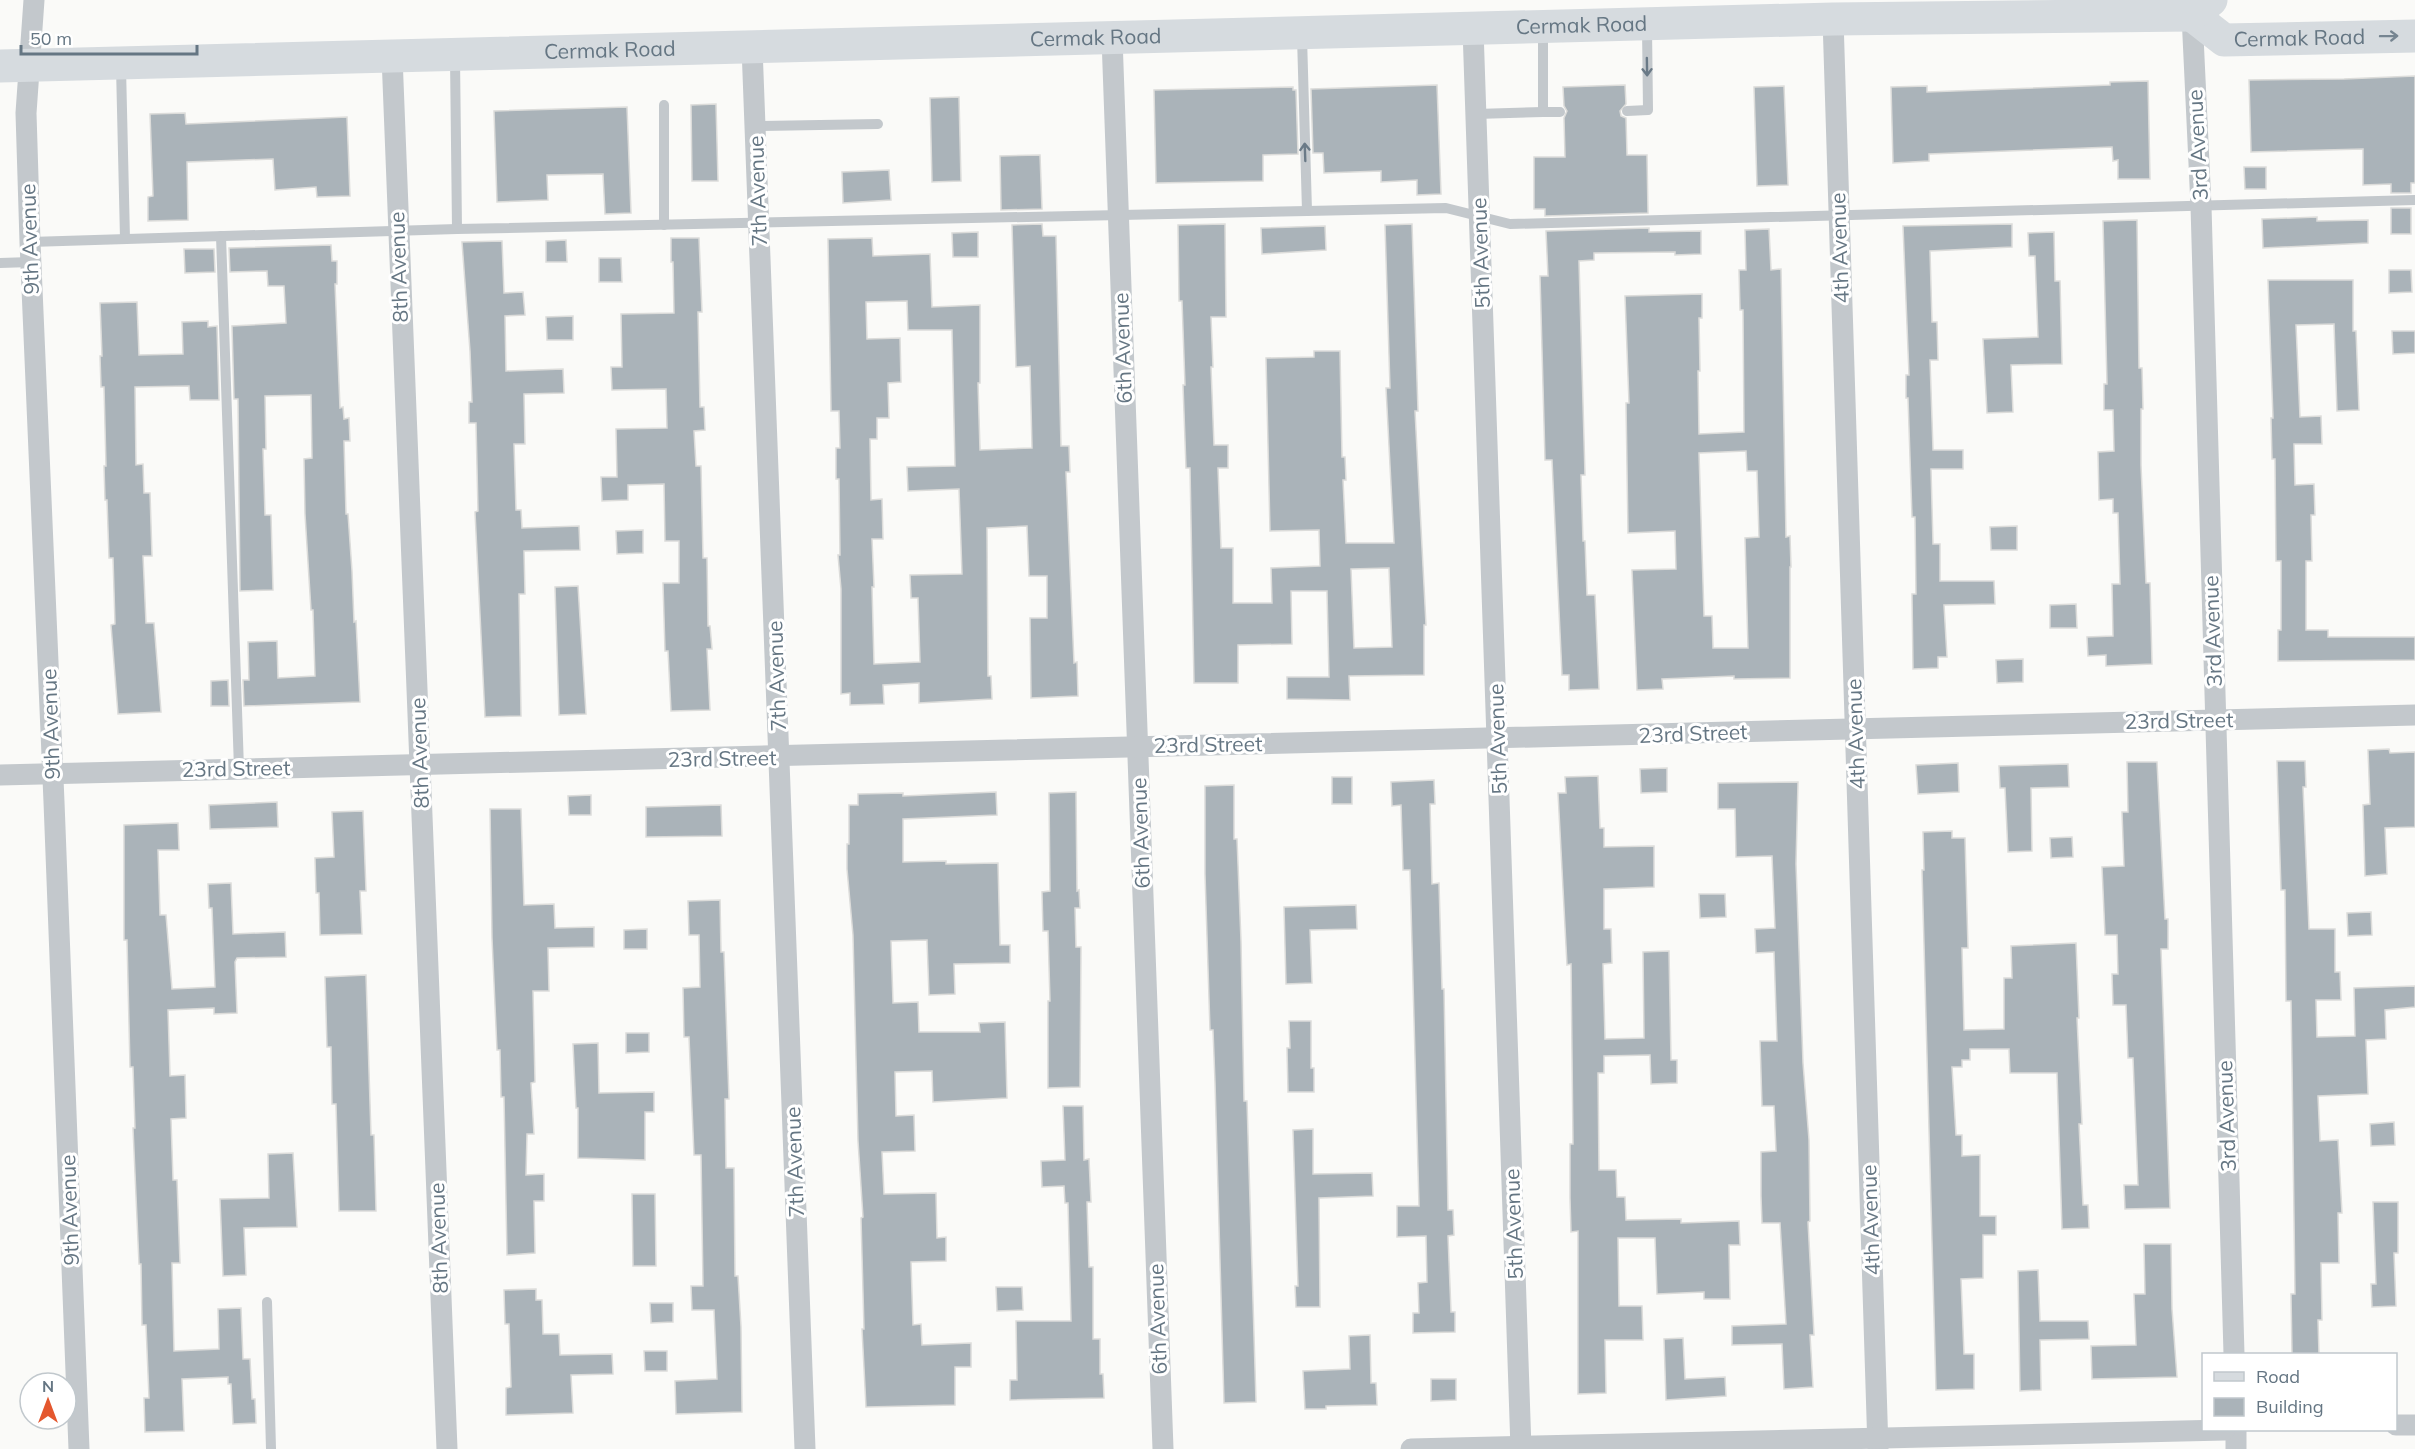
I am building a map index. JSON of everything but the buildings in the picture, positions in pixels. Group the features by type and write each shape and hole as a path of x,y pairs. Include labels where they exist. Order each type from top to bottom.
{"main road":[{"name":"Cermak Road","path":"15,66 1543,27 2202,7 2224,40 2415,36"}],"street":[{"name":"9th Avenue","path":"34,0 15,66 26,113 78,1449"},
{"name":"3rd Avenue","path":"2202,7 2201,206 2234,1353"},
{"name":"4th Avenue","path":"1833,19 1878,1443"},
{"name":"5th Avenue","path":"1473,28 1521,1448"},
{"name":"6th Avenue","path":"1112,38 1163,1449"},
{"name":"7th Avenue","path":"752,47 805,1449"},
{"name":"8th Avenue","path":"392,56 397,231 421,765 447,1449"},
{"name":"23rd Street","path":"0,776 1498,740 2415,715"},
{"path":"2397,1425 2415,1425"},
{"path":"1412,1449 1878,1443 2202,1431"},
{"path":"2236,1431 2236,1449"}],"lane":[{"path":"1627,111 1648,110 1647,24"},
{"path":"1543,27 1543,112"},
{"path":"1302,33 1306,211"},
{"path":"455,55 457,229"},
{"path":"121,63 125,239"},
{"path":"664,105 664,225"},
{"path":"1476,114 1560,112"},
{"path":"755,126 878,124"},
{"path":"0,262 30,252 125,239 457,229 1446,208 1510,224 2415,200"},
{"path":"221,236 239,769"},
{"path":"267,1302 271,1449"}]}
